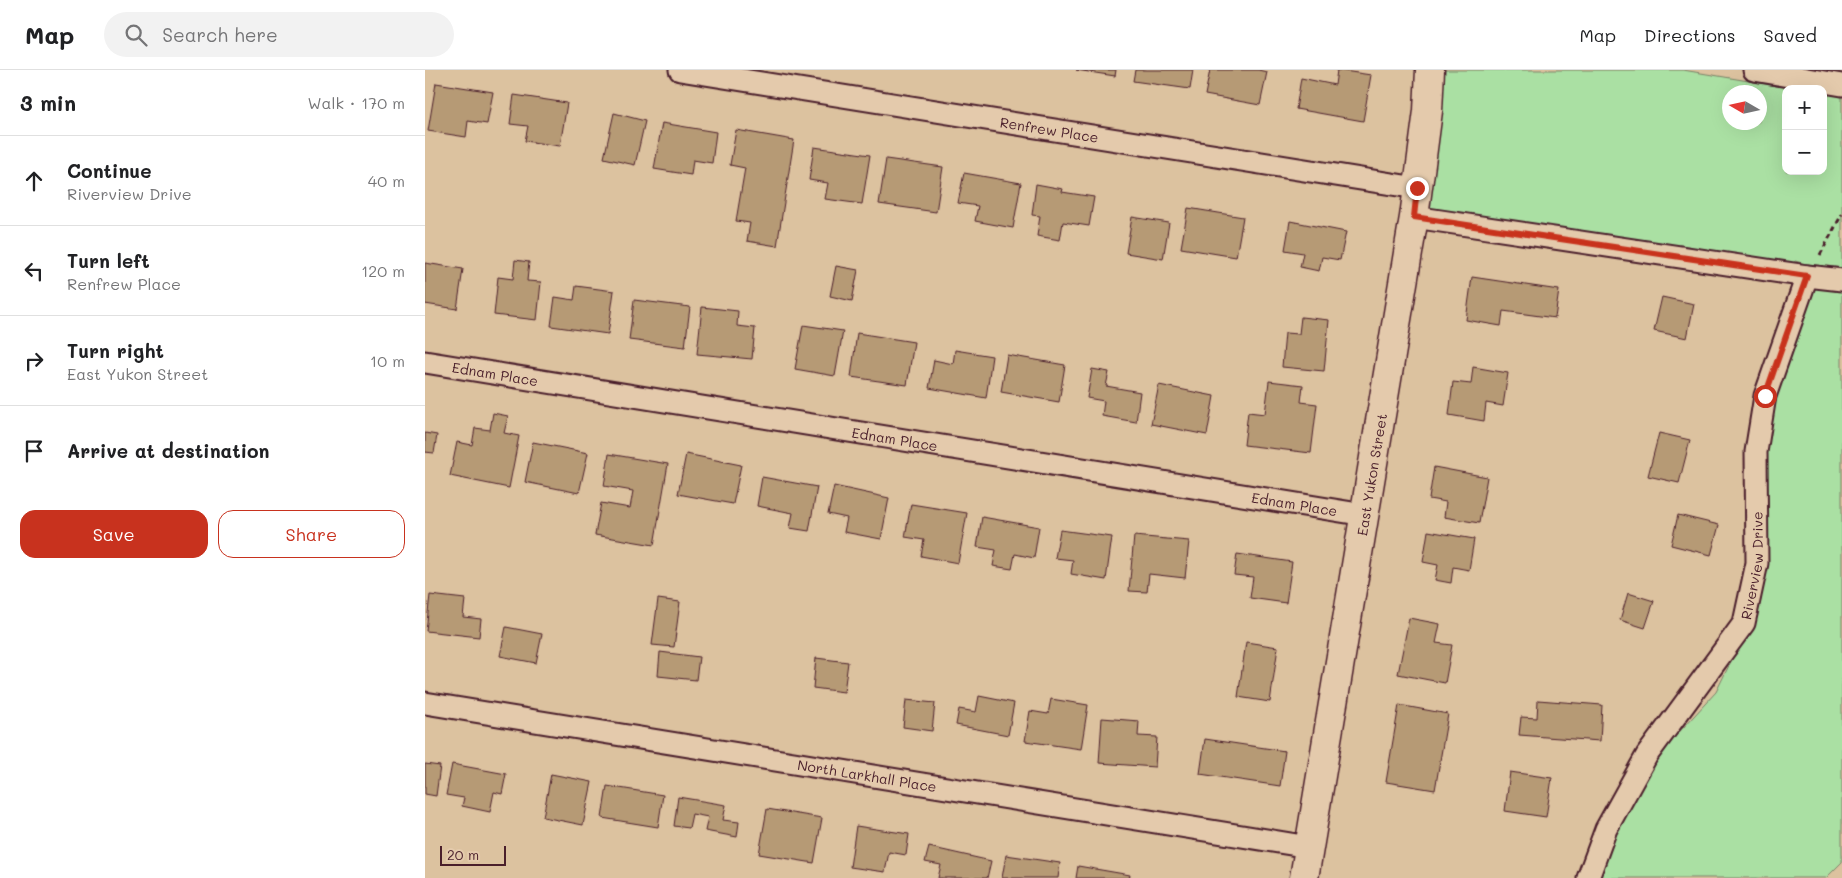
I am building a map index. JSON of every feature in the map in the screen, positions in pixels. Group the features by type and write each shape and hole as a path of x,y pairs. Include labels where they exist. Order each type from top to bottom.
{"street":[{"name":"Renfrew Place","path":"680,70 1417,188"},
{"name":"East Yukon Street","path":"1304,878 1414,217 1428,111 1430,70"},
{"path":"1755,70 1842,84"},
{"path":"1414,217 1842,280"},
{"name":"Riverview Drive","path":"1589,878 1606,829 1647,755 1743,623 1757,563 1757,452 1765,396 1807,276"},
{"name":"Ednam Place","path":"425,362 1365,515"},
{"name":"North Larkhall Place","path":"425,703 1309,847"}],"path":[{"path":"1807,276 1819,258 1842,214"}],"green space":[{"path":"1443,70 1683,70 1782,87 1782,175 1827,175 1827,94 1842,96 1842,268 1795,261 1794,263 1428,208"},
{"path":"1808,287 1842,291 1842,862 1826,878 1599,878 1610,845 1636,793 1660,753 1716,692 1761,600 1766,546 1764,472 1776,400"}],"building":[{"path":"1076,70 1116,70 1115,76"},
{"path":"1135,70 1193,70 1190,89 1133,81"},
{"path":"1210,70 1258,70 1267,72 1260,105 1205,95"},
{"path":"1337,70 1371,75 1363,121 1296,109 1301,78 1335,85"},
{"path":"436,83 493,92 487,124 468,121 466,137 428,131"},
{"path":"514,95 567,103 560,146 525,141 528,126 510,124"},
{"path":"614,113 645,121 635,165 604,158"},
{"path":"662,123 716,132 712,163 693,160 691,175 654,169"},
{"path":"736,130 794,140 777,246 747,241 750,223 736,221 745,168 730,165"},
{"path":"814,147 870,155 862,204 825,199 828,183 809,180"},
{"path":"886,159 943,167 936,212 879,204"},
{"path":"964,173 1021,183 1013,228 975,221 978,206 958,203"},
{"path":"1036,184 1063,189 1062,192 1094,197 1089,226 1063,222 1060,240 1037,236 1040,216 1032,215"},
{"path":"1188,208 1243,217 1236,257 1181,248"},
{"path":"1132,217 1169,223 1163,259 1126,253"},
{"path":"1290,221 1346,232 1340,260 1322,257 1319,271 1300,267 1303,253 1285,250"},
{"path":"515,260 529,262 527,281 541,282 537,320 494,315 498,277 513,279"},
{"path":"425,263 463,269 457,309 425,304"},
{"path":"836,266 858,270 852,301 830,296"},
{"path":"1472,277 1559,290 1555,318 1503,311 1501,326 1466,320"},
{"path":"576,286 614,291 608,334 551,326 555,297 574,300"},
{"path":"1662,297 1694,304 1687,338 1654,331"},
{"path":"634,300 690,307 685,347 629,340"},
{"path":"702,307 738,311 737,326 755,328 752,359 697,354"},
{"path":"1301,317 1329,320 1324,371 1282,367 1285,333 1299,334"},
{"path":"803,325 843,331 835,376 795,369"},
{"path":"857,333 914,342 907,385 851,377"},
{"path":"955,350 992,356 986,398 929,388 934,360 953,364"},
{"path":"1007,355 1065,365 1059,402 1001,392"},
{"path":"1473,367 1508,373 1503,406 1486,403 1484,421 1449,415 1453,382 1471,384"},
{"path":"1092,369 1109,372 1106,386 1140,392 1136,422 1102,416 1104,401 1087,398"},
{"path":"1269,381 1303,385 1301,402 1317,404 1311,453 1244,445 1248,412 1265,414"},
{"path":"1159,385 1214,396 1207,435 1151,424"},
{"path":"493,413 508,416 504,433 519,436 509,488 450,476 457,442 472,445 475,428 490,430"},
{"path":"425,433 437,435 434,453 425,452"},
{"path":"1659,433 1690,440 1679,483 1648,476"},
{"path":"533,442 588,453 579,493 525,482"},
{"path":"609,454 668,464 654,545 595,535 601,503 630,508 633,491 604,486"},
{"path":"686,454 741,465 733,504 678,494"},
{"path":"1434,467 1487,477 1479,523 1444,517 1446,502 1429,499"},
{"path":"762,477 817,487 809,531 790,528 793,513 757,506"},
{"path":"834,486 889,498 881,539 844,532 847,518 828,514"},
{"path":"911,504 967,513 958,563 921,556 924,540 905,537"},
{"path":"1678,515 1719,525 1711,555 1671,545"},
{"path":"982,517 1039,527 1034,558 1015,554 1012,569 993,566 996,550 977,547"},
{"path":"1060,530 1112,537 1106,580 1071,574 1073,560 1055,558"},
{"path":"1428,531 1474,539 1469,570 1453,567 1451,583 1435,580 1438,565 1423,562"},
{"path":"1134,536 1189,541 1185,578 1149,574 1147,592 1129,591"},
{"path":"1237,554 1292,562 1286,603 1250,598 1253,577 1234,575"},
{"path":"1628,593 1654,601 1645,628 1620,620"},
{"path":"430,595 465,599 463,617 481,619 479,637 426,631"},
{"path":"658,599 680,602 674,647 652,645"},
{"path":"1409,618 1440,624 1436,643 1452,645 1445,683 1398,674"},
{"path":"506,627 542,634 536,663 500,656"},
{"path":"1246,642 1278,647 1270,702 1238,697"},
{"path":"660,652 699,657 696,680 658,676"},
{"path":"816,658 848,662 844,692 813,688"},
{"path":"979,696 1014,703 1008,735 956,725 959,709 976,712"},
{"path":"1051,699 1088,705 1081,749 1025,741 1030,711 1048,714"},
{"path":"906,700 935,703 932,731 903,727"},
{"path":"1538,700 1602,705 1600,741 1519,735 1521,717 1537,718"},
{"path":"1399,705 1448,714 1435,790 1386,782"},
{"path":"1102,718 1139,721 1138,736 1157,737 1155,767 1099,763"},
{"path":"1205,739 1285,751 1280,786 1200,774"},
{"path":"425,764 440,766 436,796 425,794"},
{"path":"452,764 506,774 502,794 494,792 490,812 462,806 464,798 446,795"},
{"path":"1510,772 1552,778 1546,817 1505,811"},
{"path":"551,774 592,782 583,825 543,817"},
{"path":"607,786 663,795 658,827 602,818"},
{"path":"678,797 726,805 723,820 739,822 737,837 705,831 708,817 692,814 689,828 674,826"},
{"path":"767,809 822,818 814,863 759,854"},
{"path":"856,826 909,834 906,855 889,852 885,872 850,867"},
{"path":"929,847 991,861 987,878 938,878 941,865 925,862"},
{"path":"1006,855 1060,863 1058,878 1002,878"},
{"path":"1078,866 1130,875 1129,878 1076,878"}],"route":[{"path":"1417,188 1414,217 1807,276 1765,396"}]}
